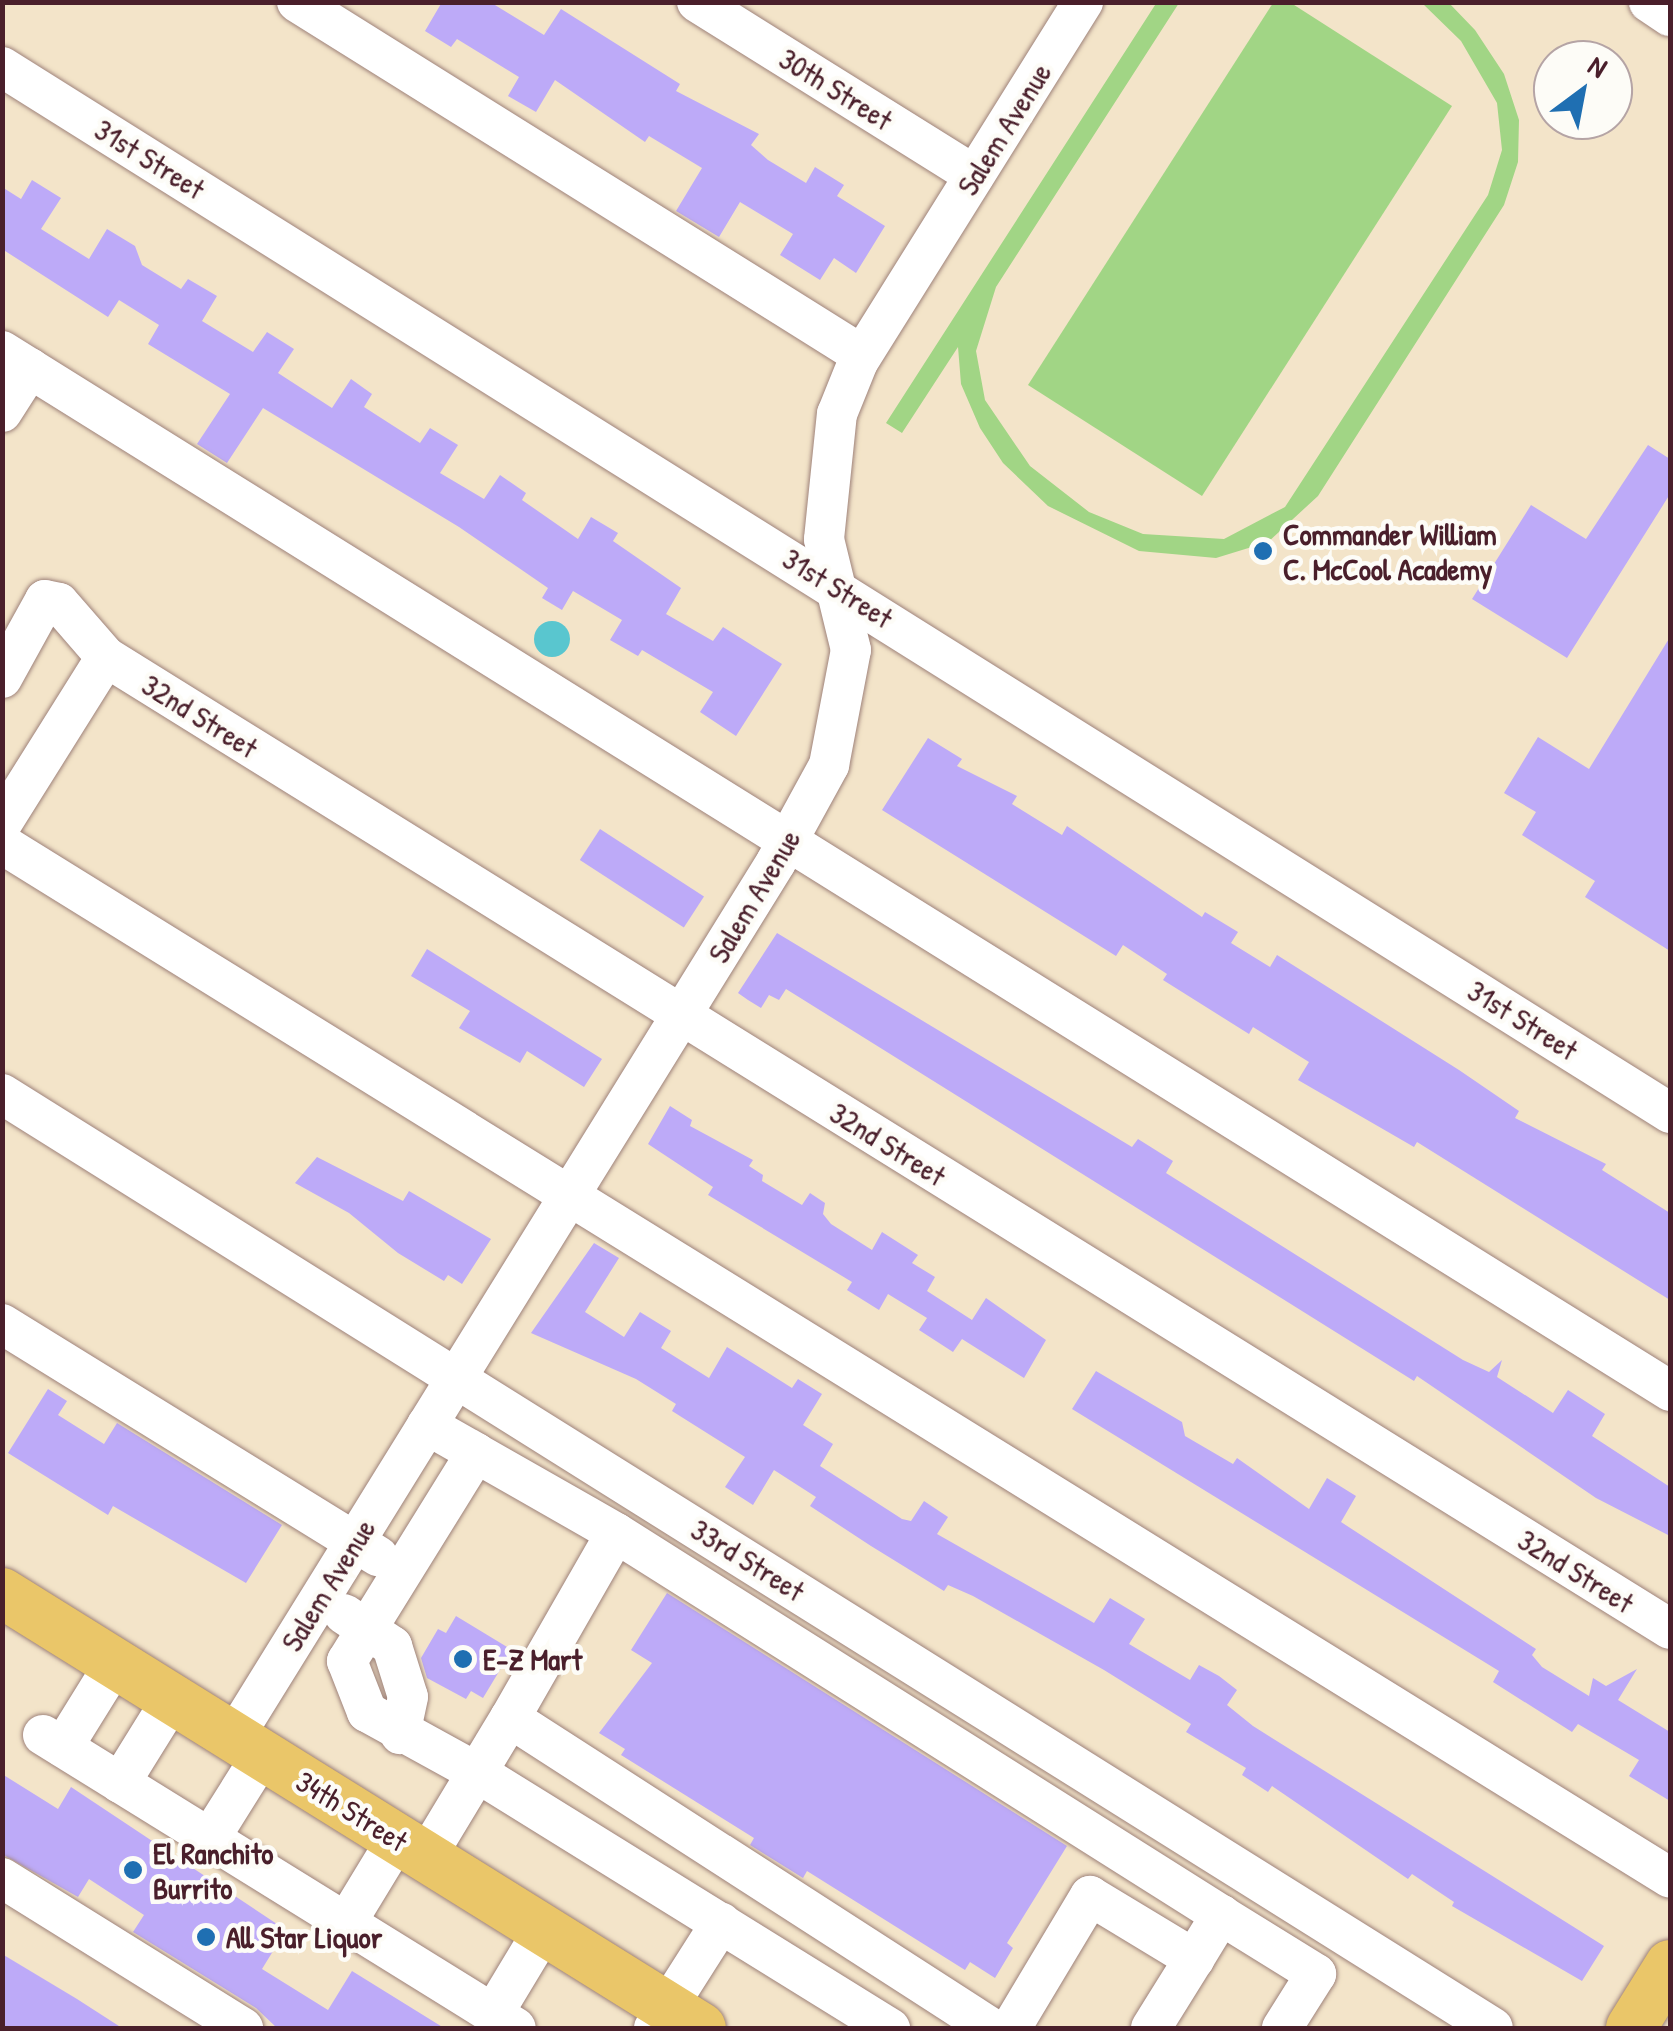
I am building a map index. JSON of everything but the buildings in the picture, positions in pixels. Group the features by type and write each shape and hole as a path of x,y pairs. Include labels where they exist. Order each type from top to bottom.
{"main road":[{"name":"34th Street","path":"2,1593 543,1931 674,2022"},
{"path":"1631,2028 1670,1965"}],"street":[{"path":"297,2 862,355"},
{"name":"30th Street","path":"697,2 974,176"},
{"name":"Salem Avenue","path":"210,1838 248,1746 319,1600 681,1016 786,843 828,765 845,696 851,650 831,584 827,480 837,414 862,355 1083,2"},
{"path":"1648,2 1670,16"},
{"name":"31st Street","path":"2,67 1670,1113"},
{"path":"2,412 16,360 1670,1391"},
{"name":"32nd Street","path":"2,678 45,600 58,603 106,658 1670,1629"},
{"path":"2,823 106,658"},
{"path":"2,844 1670,1878"},
{"name":"33rd Street","path":"2,1094 1493,2028"},
{"path":"2,1324 353,1545 406,1569"},
{"path":"427,1425 616,1532 1316,1974 1282,2028"},
{"path":"476,1454 346,1661 367,1712 400,1734 478,1772 890,2028"},
{"path":"395,1477 443,1507"},
{"path":"346,1923 478,1772 616,1532"},
{"path":"319,1600 366,1627"},
{"path":"114,1663 53,1741 505,2021 543,1931"},
{"path":"120,1782 172,1699"},
{"path":"510,1718 991,2028"},
{"path":"2,1878 242,2028"},
{"path":"1011,2028 1090,1896 1194,1959"},
{"path":"1152,2028 1221,1914"},
{"path":"674,2022 720,1923"}],"green space":[{"path":"1157,2 1179,3 996,287 976,351 985,400 1030,466 1089,512 1143,534 1224,539 1285,507 1488,195 1502,150 1497,103 1461,41 1422,3 1449,3 1475,30 1504,74 1519,120 1518,162 1504,205 1318,496 1268,542 1216,558 1139,551 1048,506 1003,463 980,428 961,384 958,347 902,433 886,423"},
{"path":"1273,3 1291,3 1452,106 1202,496 1028,385"}],"water":[{"path":"552,621 565,626 570,639 565,652 552,657 539,652 534,639 539,626"}],"place":[{"name":"Commander William C. McCool Academy","path":"1263,551"},
{"name":"E-Z Mart","path":"463,1659"},
{"name":"El Ranchito Burrito","path":"133,1870"},
{"name":"All Star Liquor","path":"206,1937"}]}
